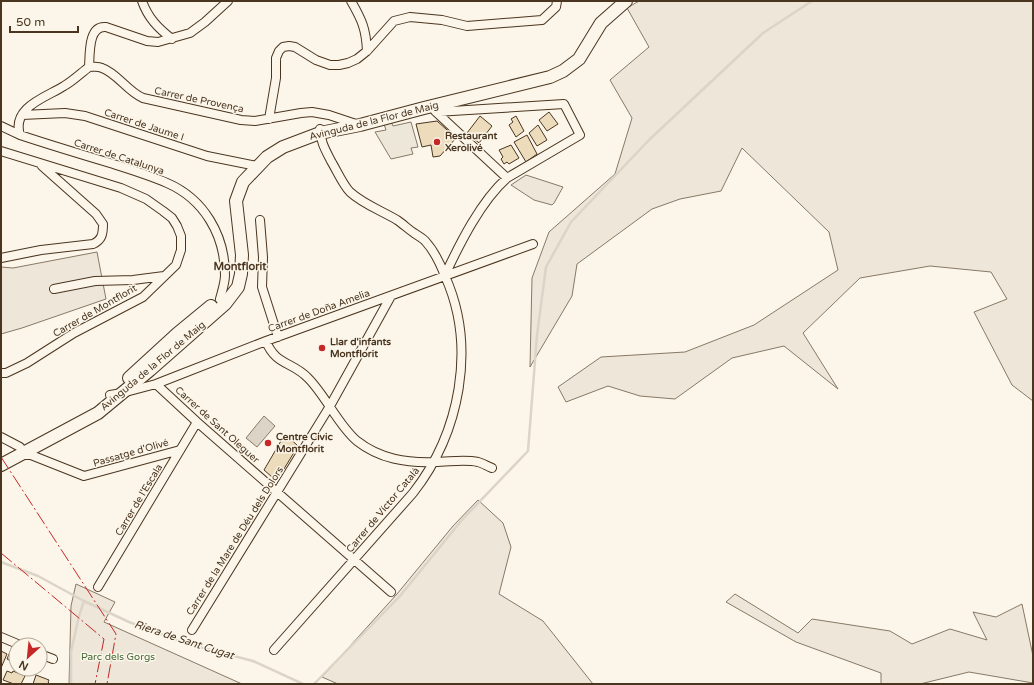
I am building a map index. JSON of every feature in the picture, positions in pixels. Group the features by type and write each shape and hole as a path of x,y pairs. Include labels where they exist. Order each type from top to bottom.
{"street":[{"path":"142,1 151,20 156,26 172,38"},
{"path":"20,135 18,129 20,119 34,101 65,86 89,67 91,46 96,29 106,27 147,41 158,42 190,33 205,22 228,1"},
{"path":"351,1 363,22 367,35 367,51"},
{"path":"269,119 276,78 276,58 279,51 283,47 295,47 316,60 330,65 348,63 358,59 367,51 394,21 410,17 442,20 467,26 542,20 556,7 557,1"},
{"name":"Avinguda de la Flor de Maig","path":"320,130 347,121 431,107 559,65 572,55 583,35 597,15 616,1"},
{"name":"Avinguda de la Flor de Maig","path":"1,465 21,451 116,394 225,304 238,287 241,274 242,255 236,201 243,182 253,165 268,148 291,136 320,130 360,125 550,77 563,71 579,59 601,23 626,1"},
{"name":"Carrer de Provença","path":"89,67 98,67 106,70 136,95 146,99 241,120 255,121 301,112 312,112 329,115 360,125"},
{"path":"431,107 564,104 580,135 507,178 501,184 464,236 445,275"},
{"path":"431,107 507,178"},
{"name":"Carrer de Jaume I","path":"22,115 65,112 86,116 207,156 253,165"},
{"name":"Carrer de Catalunya","path":"1,126 20,135 168,183 193,199 199,204 219,236 224,254 225,276 220,299"},
{"name":"Carrer de Víctor Català","path":"274,650 413,493 426,476 445,437 454,413 459,389 462,360 462,342 457,309 452,289 438,258 425,241 396,220 350,191 325,148 320,130"},
{"name":"Carrer de Montflorit","path":"1,151 121,188 146,199 168,214 177,226 181,236 181,250 176,265 143,296 74,333 27,364 6,373 1,373"},
{"path":"1,258 42,250 93,244 99,242 102,237 103,224 96,214 39,163"},
{"name":"Avinguda de la Flor de Maig","path":"116,394 177,334 229,290 235,276 236,257 229,206 232,190 239,173 253,165"},
{"path":"260,220 263,257 262,287 278,337"},
{"name":"Carrer de Doña Amelia","path":"116,394 156,384 266,341 533,244"},
{"path":"54,289 95,281 133,280 164,276"},
{"name":"Carrer de la Mare de Déu dels Dolors","path":"192,630 330,406 391,296"},
{"path":"266,341 276,357 307,376 322,393 356,440 369,450 384,456 408,462 466,461 478,462 492,468"},
{"name":"Carrer de Sant Oleguer","path":"156,384 197,422 391,592"},
{"name":"Carrer de l'Escala","path":"98,588 197,422"},
{"path":"1,437 21,451"},
{"name":"Passatge d'Olivé","path":"21,451 84,476 180,450"},
{"name":"Avinguda de la Flor de Maig","path":"1,460 21,451"},
{"path":"48,657 53,659"}],"green space":[{"path":"639,1 1033,1 1033,401 1012,385 974,312 1007,299 991,272 930,266 860,278 803,333 838,389 784,346 732,358 675,399 640,396 608,386 566,402 558,387 601,357 685,352 754,325 838,270 829,232 742,148 721,191 680,199 652,209 577,264 572,296 530,367 532,278 549,232 615,174 632,118 610,80 649,47 627,8"},
{"path":"526,175 563,187 552,205 534,200 511,185"},
{"path":"97,252 106,299 1,334 1,267 13,268"},
{"path":"478,500 503,523 511,547 499,594 543,621 593,684 338,684 322,677 397,594 453,526"},
{"name":"Parc dels Gorgs","path":"76,584 115,602 104,622 242,684 69,684 71,606"},
{"path":"735,594 798,633 812,619 890,631 912,644 950,629 987,640 973,612 996,617 1022,604 1033,656 1033,683 969,672 920,684 881,684 881,673 796,642 726,602"}],"shaded area":[{"path":"390,119 393,126 411,122 418,147 411,148 413,154 391,159 375,132 386,130 383,121"},
{"path":"264,416 275,426 257,447 246,438"}],"building":[{"path":"549,112 558,124 547,131 539,120"},
{"path":"480,116 492,126 479,143 467,133"},
{"path":"516,116 524,131 516,137 509,125 513,122 511,119"},
{"name":"Restaurant Xerolivé","path":"437,121 456,138 440,156 433,157 431,145 422,147 416,124"},
{"path":"538,125 547,140 537,146 529,133"},
{"path":"527,135 537,154 526,162 514,142"},
{"path":"511,145 519,158 509,164 507,162 504,164 501,159 503,157 499,150"},
{"path":"285,434 298,446 279,477 272,477 264,470"},
{"path":"1,651 7,654 1,668"},
{"path":"7,671 8,677 24,677 21,684 14,684 3,680"},
{"path":"35,677 41,677 49,680 48,682 50,684 33,684"}],"waterway":[{"path":"314,684 400,596 461,521 528,451 537,335 546,267 571,222 649,140 763,33 812,1"},
{"name":"Riera de Sant Cugat","path":"1,562 38,576 84,601 129,622 188,644 253,661 303,684"},
{"path":"71,684 71,652 84,601"}],"power":[{"path":"1,457 116,634 107,684"},
{"path":"1,553 104,639 95,684"}],"place":[{"name":"Restaurant Xerolivé","path":"437,142"},
{"name":"Llar d'infants Montflorit","path":"322,348"},
{"name":"Centre Civic Montflorit","path":"268,443"}],"district":[{"name":"Montflorit","path":"240,266"}]}
